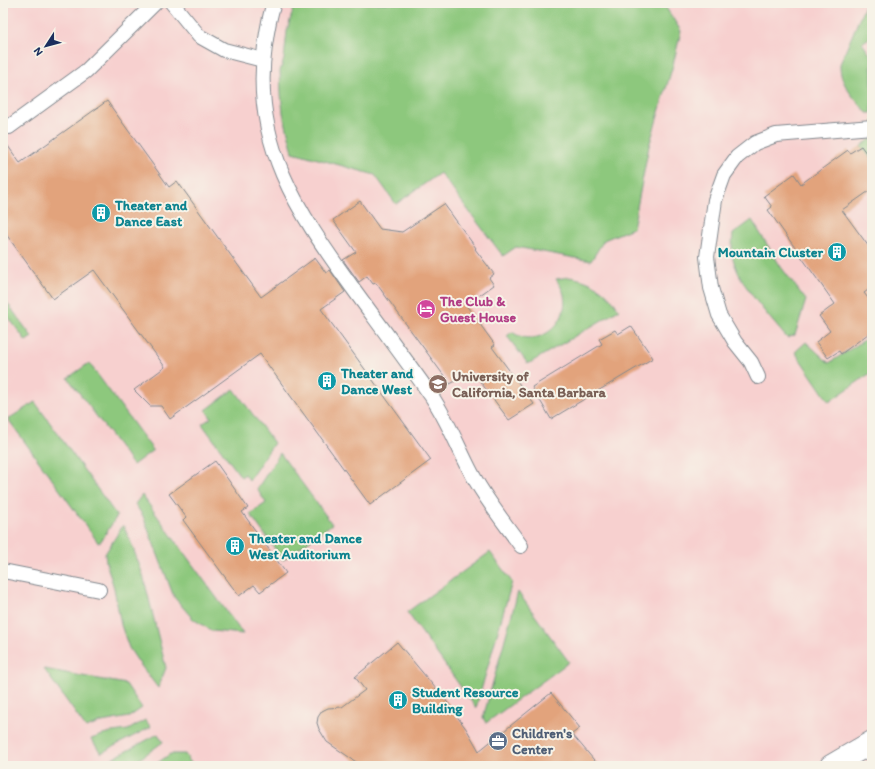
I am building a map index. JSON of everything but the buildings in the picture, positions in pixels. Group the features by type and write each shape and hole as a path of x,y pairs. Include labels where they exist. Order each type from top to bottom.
{"street":[{"path":"831,766 872,742"}],"lane":[{"path":"9,127 86,70 155,3"},
{"path":"172,3 199,36 224,50 263,60"},
{"path":"274,3 270,15 263,60 264,100 271,142 283,177 296,204 318,240 433,399 451,429 470,471 480,488 521,546"},
{"path":"758,377 751,362 735,342 719,315 711,288 706,257 715,200 724,176 737,157 755,143 769,137 776,135 872,127"},
{"path":"3,571 99,590"}],"shaded area":[{"name":"University of California, Santa Barbara","path":"3,3 872,3 872,766 3,766"}],"green space":[{"path":"295,3 663,3 681,31 673,65 649,146 633,228 604,240 591,261 516,247 503,256 440,173 396,204 375,175 293,152 283,113 280,71 284,59 287,31"},
{"path":"866,3 872,3 872,36 862,43 872,57 872,113 867,113 853,97 845,85 840,71 840,64"},
{"path":"872,138 872,161 861,146"},
{"path":"752,220 781,267 806,300 795,335 787,338 749,291 733,259 733,234"},
{"path":"569,277 577,278 598,287 609,297 619,310 528,364 507,336 512,332 522,337 532,338 541,336 550,331 562,316 565,306 564,295 556,279"},
{"path":"3,297 32,337 26,341 3,310"},
{"path":"872,335 872,372 829,402 795,352 806,342 829,363"},
{"path":"89,363 153,450 133,465 68,378"},
{"path":"234,389 274,443 249,480 245,474 241,477 202,424 211,418 206,410"},
{"path":"35,402 117,516 101,541 98,543 8,419"},
{"path":"280,453 332,524 283,560 250,514 266,503 257,489"},
{"path":"142,495 243,634 212,631 193,619 174,597 143,516 135,504"},
{"path":"123,525 143,575 166,668 158,688 129,648 121,625 114,588 106,562 105,554"},
{"path":"490,552 512,582 476,708 407,612"},
{"path":"518,592 569,662 486,723 483,718"},
{"path":"44,669 126,684 142,708 129,717 102,722 86,728"},
{"path":"145,720 151,727 101,753 91,739 112,732 128,730"},
{"path":"158,734 163,742 130,766 112,766 108,761"},
{"path":"170,754 185,754 193,766 153,766"}],"place":[{"name":"Theater and Dance East","path":"101,213"},
{"name":"Mountain Cluster","path":"837,252"},
{"name":"The Club & Guest House","path":"426,309"},
{"name":"Theater and Dance West","path":"327,381"},
{"name":"University of California, Santa Barbara","path":"438,384"},
{"name":"Theater and Dance West Auditorium","path":"235,546"},
{"name":"Student Resource Building","path":"398,700"},
{"name":"Children's Center","path":"498,741"}]}
